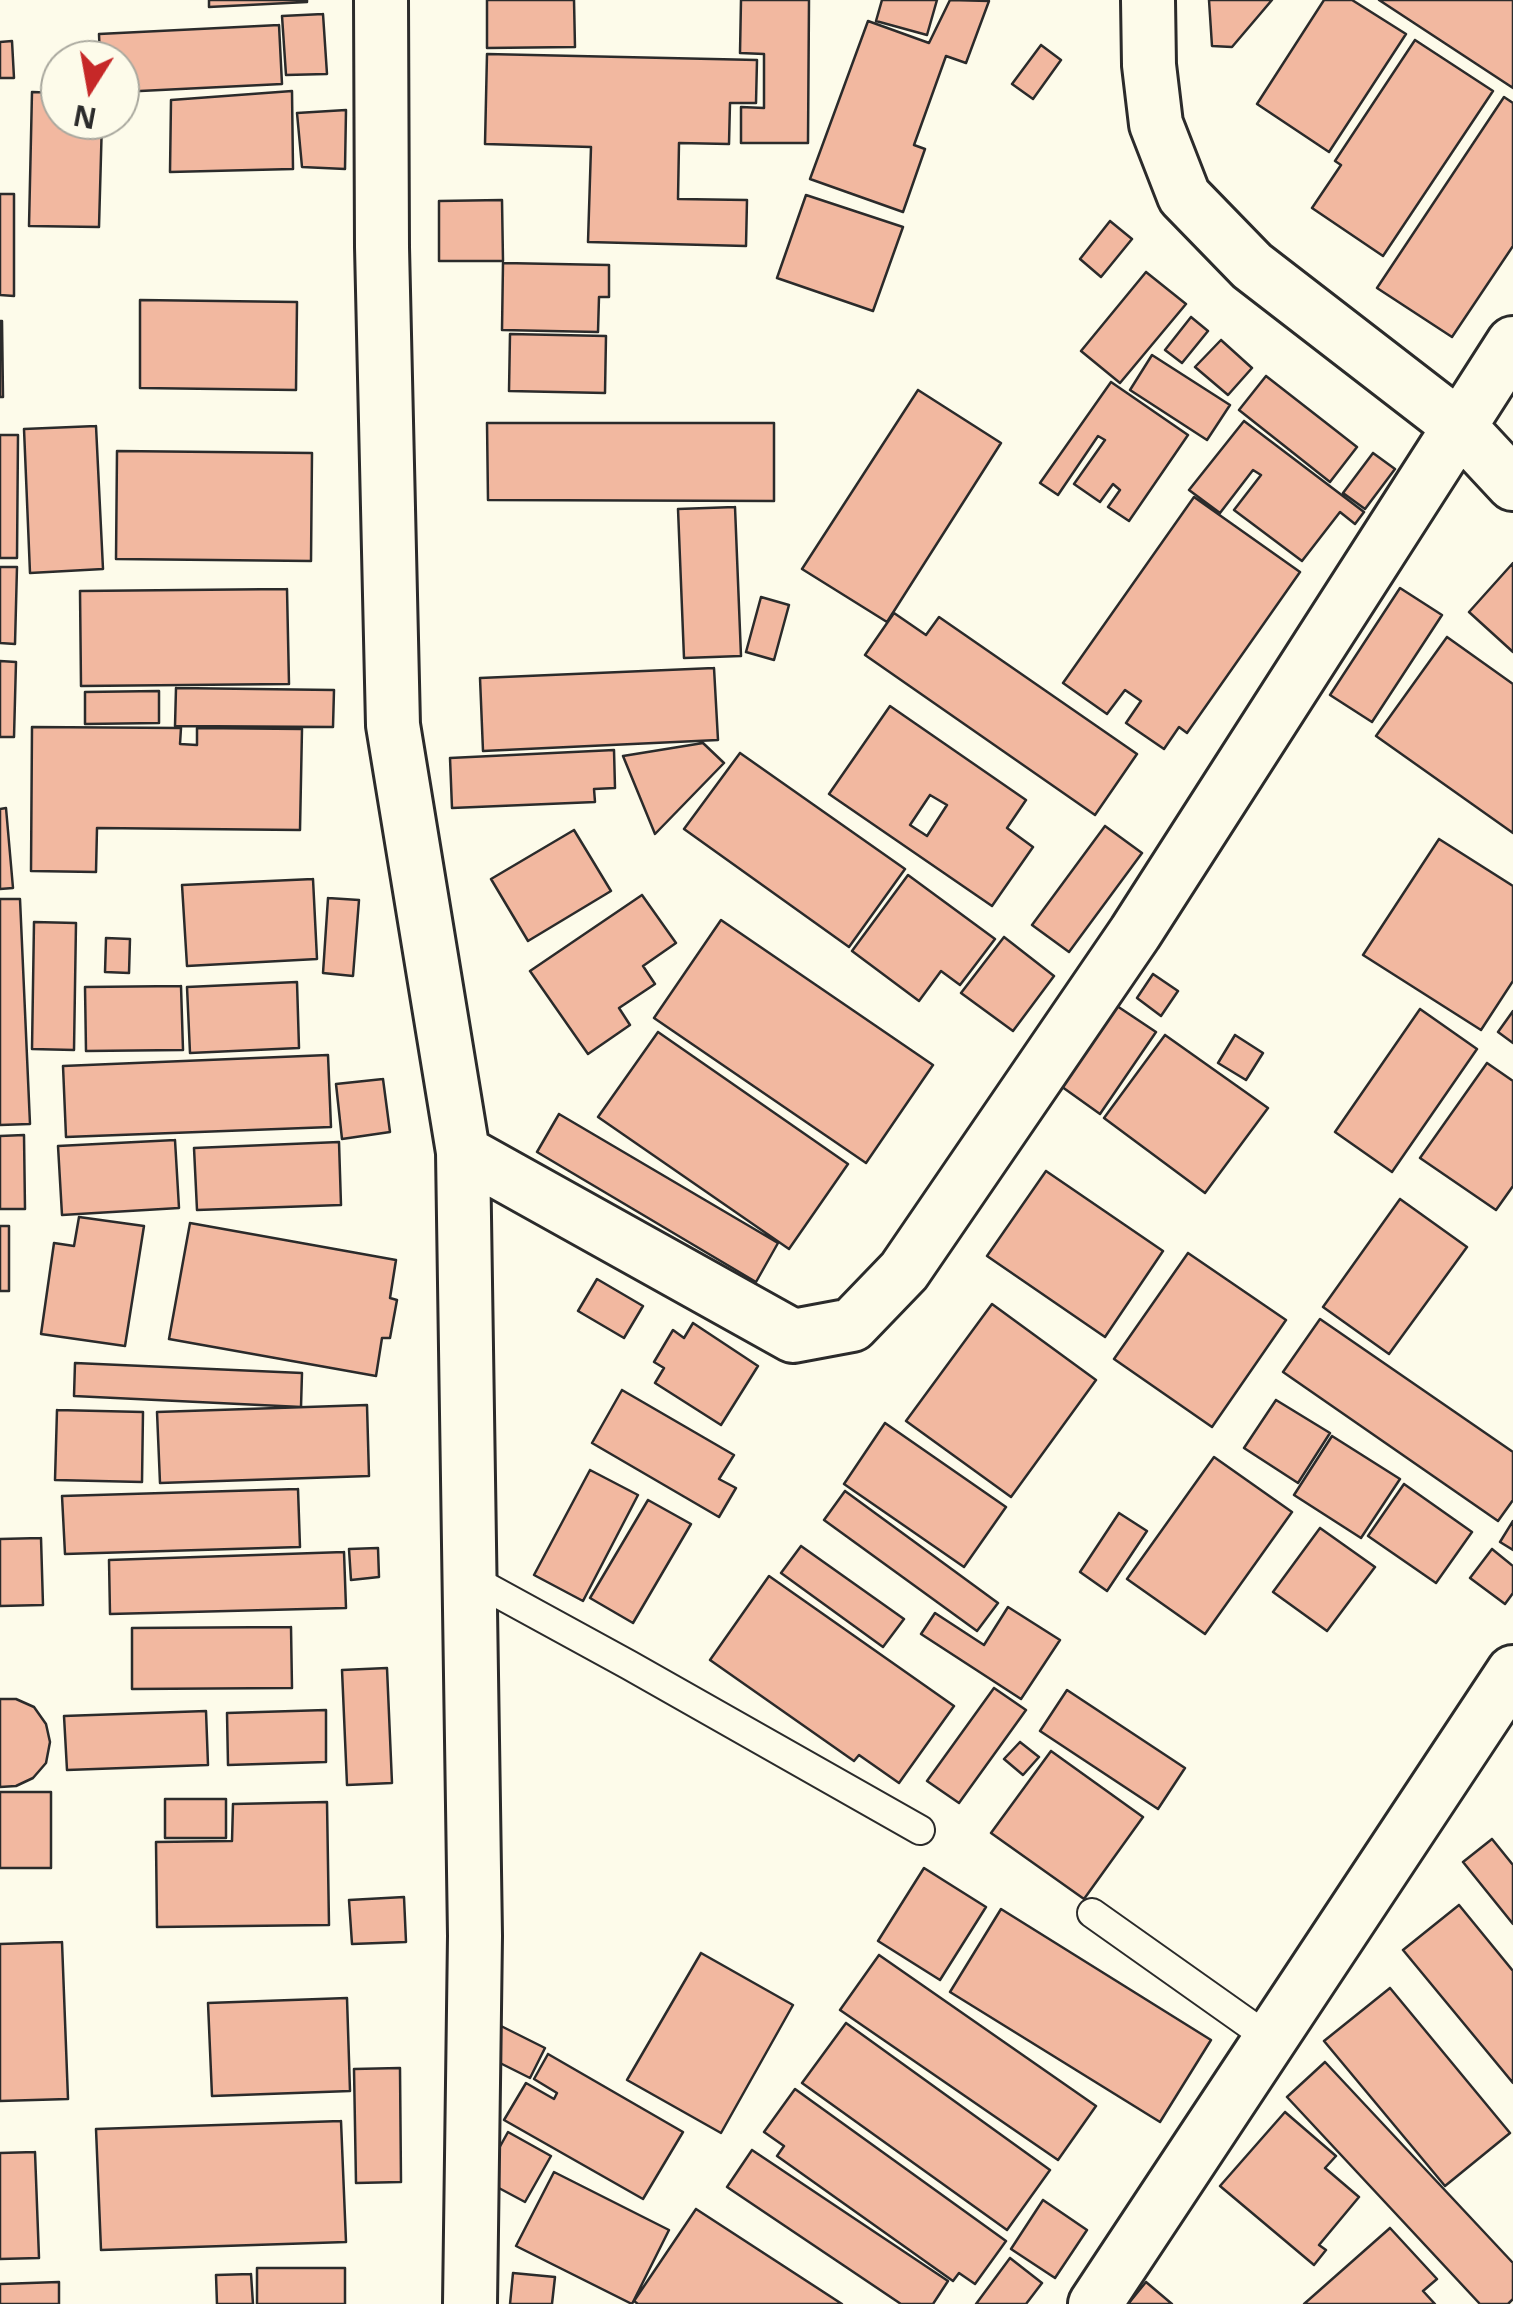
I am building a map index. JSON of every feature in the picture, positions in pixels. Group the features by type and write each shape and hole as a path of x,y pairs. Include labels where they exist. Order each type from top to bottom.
{"street":[{"path":"381,0 382,246 394,725 463,1152 475,1936 470,2304"},
{"path":"1148,0 1156,124 1184,196 1252,266 1459,426 1513,484"},
{"path":"463,1152 793,1336 852,1325 904,1271 1135,933 1513,344"},
{"path":"1096,2304 1513,1672"}],"lane":[{"path":"470,1578 920,1830"},
{"path":"1092,1913 1270,2039"}],"building":[{"path":"209,0 307,0 307,2 209,7"},
{"path":"487,0 574,0 575,47 487,48"},
{"path":"741,0 809,0 808,143 741,143 741,107 764,108 764,54 740,53"},
{"path":"882,0 937,0 927,35 876,21"},
{"path":"950,0 989,1 966,63 946,56 914,145 925,149 903,212 810,179 868,21 929,43"},
{"path":"1209,0 1272,0 1232,47 1212,46"},
{"path":"1324,0 1352,0 1406,34 1329,152 1257,104"},
{"path":"1379,0 1513,0 1513,88"},
{"path":"323,14 327,74 286,75 282,16"},
{"path":"279,25 282,84 140,91 140,40 99,40 99,34"},
{"path":"1415,40 1493,91 1383,256 1312,208 1341,165 1335,161"},
{"path":"12,41 14,78 0,78 0,42"},
{"path":"1041,45 1061,60 1033,99 1012,84"},
{"path":"487,54 757,60 756,103 730,103 729,144 679,143 678,199 747,200 746,246 588,242 591,147 485,144"},
{"path":"292,91 293,169 170,172 171,100"},
{"path":"32,92 40,92 40,140 101,140 99,227 29,226"},
{"path":"1504,97 1513,103 1513,246 1452,337 1377,288"},
{"path":"346,110 345,169 302,167 297,113"},
{"path":"0,194 14,194 14,296 0,295"},
{"path":"806,195 903,227 873,311 777,278"},
{"path":"502,200 503,261 439,261 439,201"},
{"path":"1110,221 1132,239 1101,277 1080,259"},
{"path":"503,263 609,265 609,297 599,297 598,332 502,330"},
{"path":"1146,272 1186,304 1120,383 1081,351"},
{"path":"140,300 297,302 296,390 140,388"},
{"path":"1191,317 1208,331 1182,363 1165,350"},
{"path":"2,321 3,397 0,397"},
{"path":"510,334 606,336 605,393 509,391"},
{"path":"1221,340 1252,368 1228,395 1195,367"},
{"path":"1152,355 1230,405 1207,440 1130,390"},
{"path":"1266,376 1357,447 1330,482 1239,410"},
{"path":"1111,382 1188,435 1129,521 1108,507 1120,490 1113,484 1100,502 1074,484 1105,440 1098,436 1058,495 1040,483"},
{"path":"918,390 1001,443 887,622 802,569"},
{"path":"1244,421 1364,512 1355,524 1340,512 1302,561 1234,510 1261,475 1253,470 1220,513 1189,490"},
{"path":"487,423 774,423 774,501 488,500"},
{"path":"96,426 103,569 30,573 24,429"},
{"path":"0,435 18,435 17,558 0,558"},
{"path":"117,451 312,453 311,561 116,559"},
{"path":"1373,453 1395,469 1365,509 1343,493"},
{"path":"1194,497 1300,572 1187,733 1179,727 1164,749 1126,723 1141,701 1125,690 1107,714 1063,683"},
{"path":"735,507 741,656 684,658 678,509"},
{"path":"1513,563 1513,652 1469,612"},
{"path":"0,567 17,567 15,644 0,643"},
{"path":"1400,588 1442,615 1372,722 1330,695"},
{"path":"287,589 289,684 81,686 80,591"},
{"path":"761,597 789,605 774,660 746,652"},
{"path":"894,613 926,635 939,617 1137,754 1095,815 865,655"},
{"path":"1447,637 1513,684 1513,833 1376,736"},
{"path":"0,661 16,662 14,737 0,737"},
{"path":"714,668 718,740 483,751 480,678"},
{"path":"176,688 334,690 333,727 175,726"},
{"path":"159,691 159,723 85,724 85,692"},
{"path":"890,706 1026,800 1007,828 1033,847 992,906 829,794","holes":["930,795 947,805 927,836 910,825"]},
{"path":"32,727 181,728 180,744 197,745 197,728 302,729 300,830 97,828 96,872 31,871"},
{"path":"703,743 724,763 655,834 623,756"},
{"path":"614,750 615,788 594,789 595,802 452,808 450,758"},
{"path":"740,753 905,869 849,947 684,829"},
{"path":"6,808 13,888 0,889 0,809"},
{"path":"1105,826 1142,853 1069,952 1032,925"},
{"path":"574,830 611,891 528,941 491,879"},
{"path":"1439,839 1513,886 1513,981 1481,1030 1363,955"},
{"path":"908,875 995,939 960,985 941,971 919,1001 852,951"},
{"path":"313,879 317,959 187,966 182,885"},
{"path":"642,895 676,943 643,966 655,984 619,1008 630,1025 588,1054 530,971"},
{"path":"328,898 359,900 353,976 323,973"},
{"path":"0,899 20,899 30,1124 0,1125"},
{"path":"721,920 933,1065 866,1163 654,1018"},
{"path":"34,922 76,923 74,1050 32,1049"},
{"path":"1004,937 1054,976 1013,1031 961,993"},
{"path":"106,938 130,939 129,973 105,972"},
{"path":"1153,974 1178,991 1161,1016 1137,998"},
{"path":"297,982 299,1048 190,1053 187,987"},
{"path":"181,986 183,1050 86,1051 85,987"},
{"path":"1114,1004 1156,1032 1100,1114 1058,1084"},
{"path":"1420,1009 1477,1049 1392,1172 1335,1132"},
{"path":"1513,1011 1513,1043 1498,1032"},
{"path":"658,1032 848,1164 789,1249 598,1117"},
{"path":"1165,1035 1268,1108 1205,1193 1104,1118"},
{"path":"1235,1035 1263,1053 1246,1080 1218,1063"},
{"path":"328,1055 331,1127 66,1137 63,1066"},
{"path":"1487,1063 1513,1081 1513,1186 1496,1210 1420,1158"},
{"path":"383,1079 390,1132 342,1139 336,1084"},
{"path":"559,1114 778,1243 756,1282 537,1152"},
{"path":"24,1135 25,1209 0,1209 0,1136"},
{"path":"175,1140 179,1208 62,1215 58,1146"},
{"path":"339,1142 341,1205 197,1210 194,1148"},
{"path":"1046,1171 1163,1251 1105,1337 987,1256"},
{"path":"1400,1199 1467,1247 1389,1354 1323,1307"},
{"path":"79,1217 144,1226 125,1346 41,1334 54,1243 74,1246"},
{"path":"190,1223 396,1260 390,1298 397,1300 390,1338 382,1338 376,1376 169,1339"},
{"path":"0,1226 9,1226 9,1291 0,1291"},
{"path":"1188,1253 1286,1320 1212,1427 1114,1359"},
{"path":"597,1279 643,1306 624,1338 578,1311"},
{"path":"992,1304 1096,1380 1011,1497 906,1421"},
{"path":"1320,1319 1513,1452 1513,1500 1498,1521 1283,1372"},
{"path":"693,1323 758,1366 721,1425 655,1383 664,1368 654,1362 673,1330 684,1338"},
{"path":"75,1363 302,1373 301,1407 74,1396"},
{"path":"622,1390 734,1455 719,1479 736,1488 719,1517 592,1443"},
{"path":"1276,1400 1330,1433 1298,1483 1244,1448"},
{"path":"367,1405 369,1476 160,1483 157,1412"},
{"path":"57,1410 143,1412 142,1482 55,1480"},
{"path":"885,1423 1006,1507 964,1567 844,1484"},
{"path":"1332,1436 1400,1479 1361,1538 1294,1495"},
{"path":"1214,1457 1292,1512 1205,1634 1127,1579"},
{"path":"590,1470 638,1495 583,1601 534,1575"},
{"path":"1404,1484 1472,1532 1436,1583 1368,1536"},
{"path":"298,1489 300,1547 65,1554 62,1496"},
{"path":"845,1491 998,1603 977,1631 824,1520"},
{"path":"648,1500 691,1524 633,1623 590,1598"},
{"path":"1119,1513 1147,1531 1107,1591 1080,1572"},
{"path":"1513,1521 1513,1550 1500,1542"},
{"path":"1320,1528 1375,1567 1327,1631 1273,1592"},
{"path":"41,1538 43,1605 0,1606 0,1539"},
{"path":"801,1546 904,1619 883,1647 781,1573"},
{"path":"378,1548 379,1577 351,1580 349,1549"},
{"path":"1492,1549 1513,1566 1513,1593 1505,1604 1470,1578"},
{"path":"344,1552 346,1608 110,1614 109,1560"},
{"path":"769,1576 954,1706 899,1783 859,1755 854,1761 710,1660"},
{"path":"1008,1607 1060,1640 1021,1699 921,1634 935,1613 984,1645"},
{"path":"291,1627 292,1688 132,1689 132,1628"},
{"path":"387,1668 392,1783 347,1785 342,1670"},
{"path":"994,1688 1026,1710 959,1803 927,1781"},
{"path":"1067,1690 1185,1768 1158,1809 1040,1731"},
{"path":"0,1699 16,1699 34,1707 46,1724 50,1742 46,1763 33,1778 16,1786 0,1787"},
{"path":"326,1710 326,1762 228,1765 227,1713"},
{"path":"206,1711 208,1765 67,1770 64,1716"},
{"path":"1020,1742 1039,1757 1023,1775 1004,1759"},
{"path":"1051,1751 1143,1817 1084,1899 991,1833"},
{"path":"0,1792 51,1792 51,1868 0,1868"},
{"path":"165,1799 226,1799 226,1838 165,1838"},
{"path":"327,1802 329,1925 157,1927 156,1842 232,1841 233,1804"},
{"path":"1492,1839 1513,1865 1513,1924 1463,1862"},
{"path":"924,1868 986,1907 940,1980 878,1941"},
{"path":"404,1897 406,1942 352,1944 349,1900"},
{"path":"1459,1905 1513,1971 1513,2083 1403,1950"},
{"path":"1001,1909 1211,2040 1160,2122 950,1992"},
{"path":"62,1942 68,2099 0,2101 0,1944"},
{"path":"701,1953 793,2005 721,2133 627,2080"},
{"path":"879,1955 1096,2106 1058,2160 840,2010"},
{"path":"1390,1988 1510,2133 1445,2186 1324,2041"},
{"path":"347,1998 350,2091 212,2096 208,2003"},
{"path":"846,2023 1050,2170 1007,2230 802,2083"},
{"path":"501,2026 545,2048 530,2078 486,2056"},
{"path":"548,2054 683,2132 643,2199 504,2120 526,2083 554,2099 557,2093 534,2079"},
{"path":"1325,2062 1513,2263 1513,2299 1508,2304 1480,2304 1287,2097"},
{"path":"400,2068 401,2182 356,2183 354,2069"},
{"path":"795,2089 1006,2241 975,2284 959,2273 953,2281 777,2156 784,2146 764,2132"},
{"path":"1285,2112 1336,2156 1325,2168 1359,2197 1319,2245 1326,2250 1314,2265 1220,2186"},
{"path":"341,2121 346,2242 101,2250 96,2129"},
{"path":"508,2132 551,2156 525,2202 482,2179"},
{"path":"752,2150 948,2281 933,2304 901,2304 727,2187"},
{"path":"35,2152 39,2258 0,2259 0,2153"},
{"path":"554,2172 669,2230 632,2304 516,2246"},
{"path":"1043,2200 1087,2230 1055,2278 1011,2249"},
{"path":"696,2209 842,2304 638,2304 634,2301"},
{"path":"1390,2228 1437,2279 1423,2291 1435,2304 1304,2304"},
{"path":"1010,2258 1042,2283 1026,2304 976,2304"},
{"path":"257,2268 345,2268 345,2304 257,2304"},
{"path":"513,2273 555,2277 552,2304 510,2304"},
{"path":"251,2274 253,2304 217,2304 216,2275"},
{"path":"59,2282 59,2304 0,2304 0,2284"},
{"path":"1146,2282 1172,2304 1128,2304"}]}
